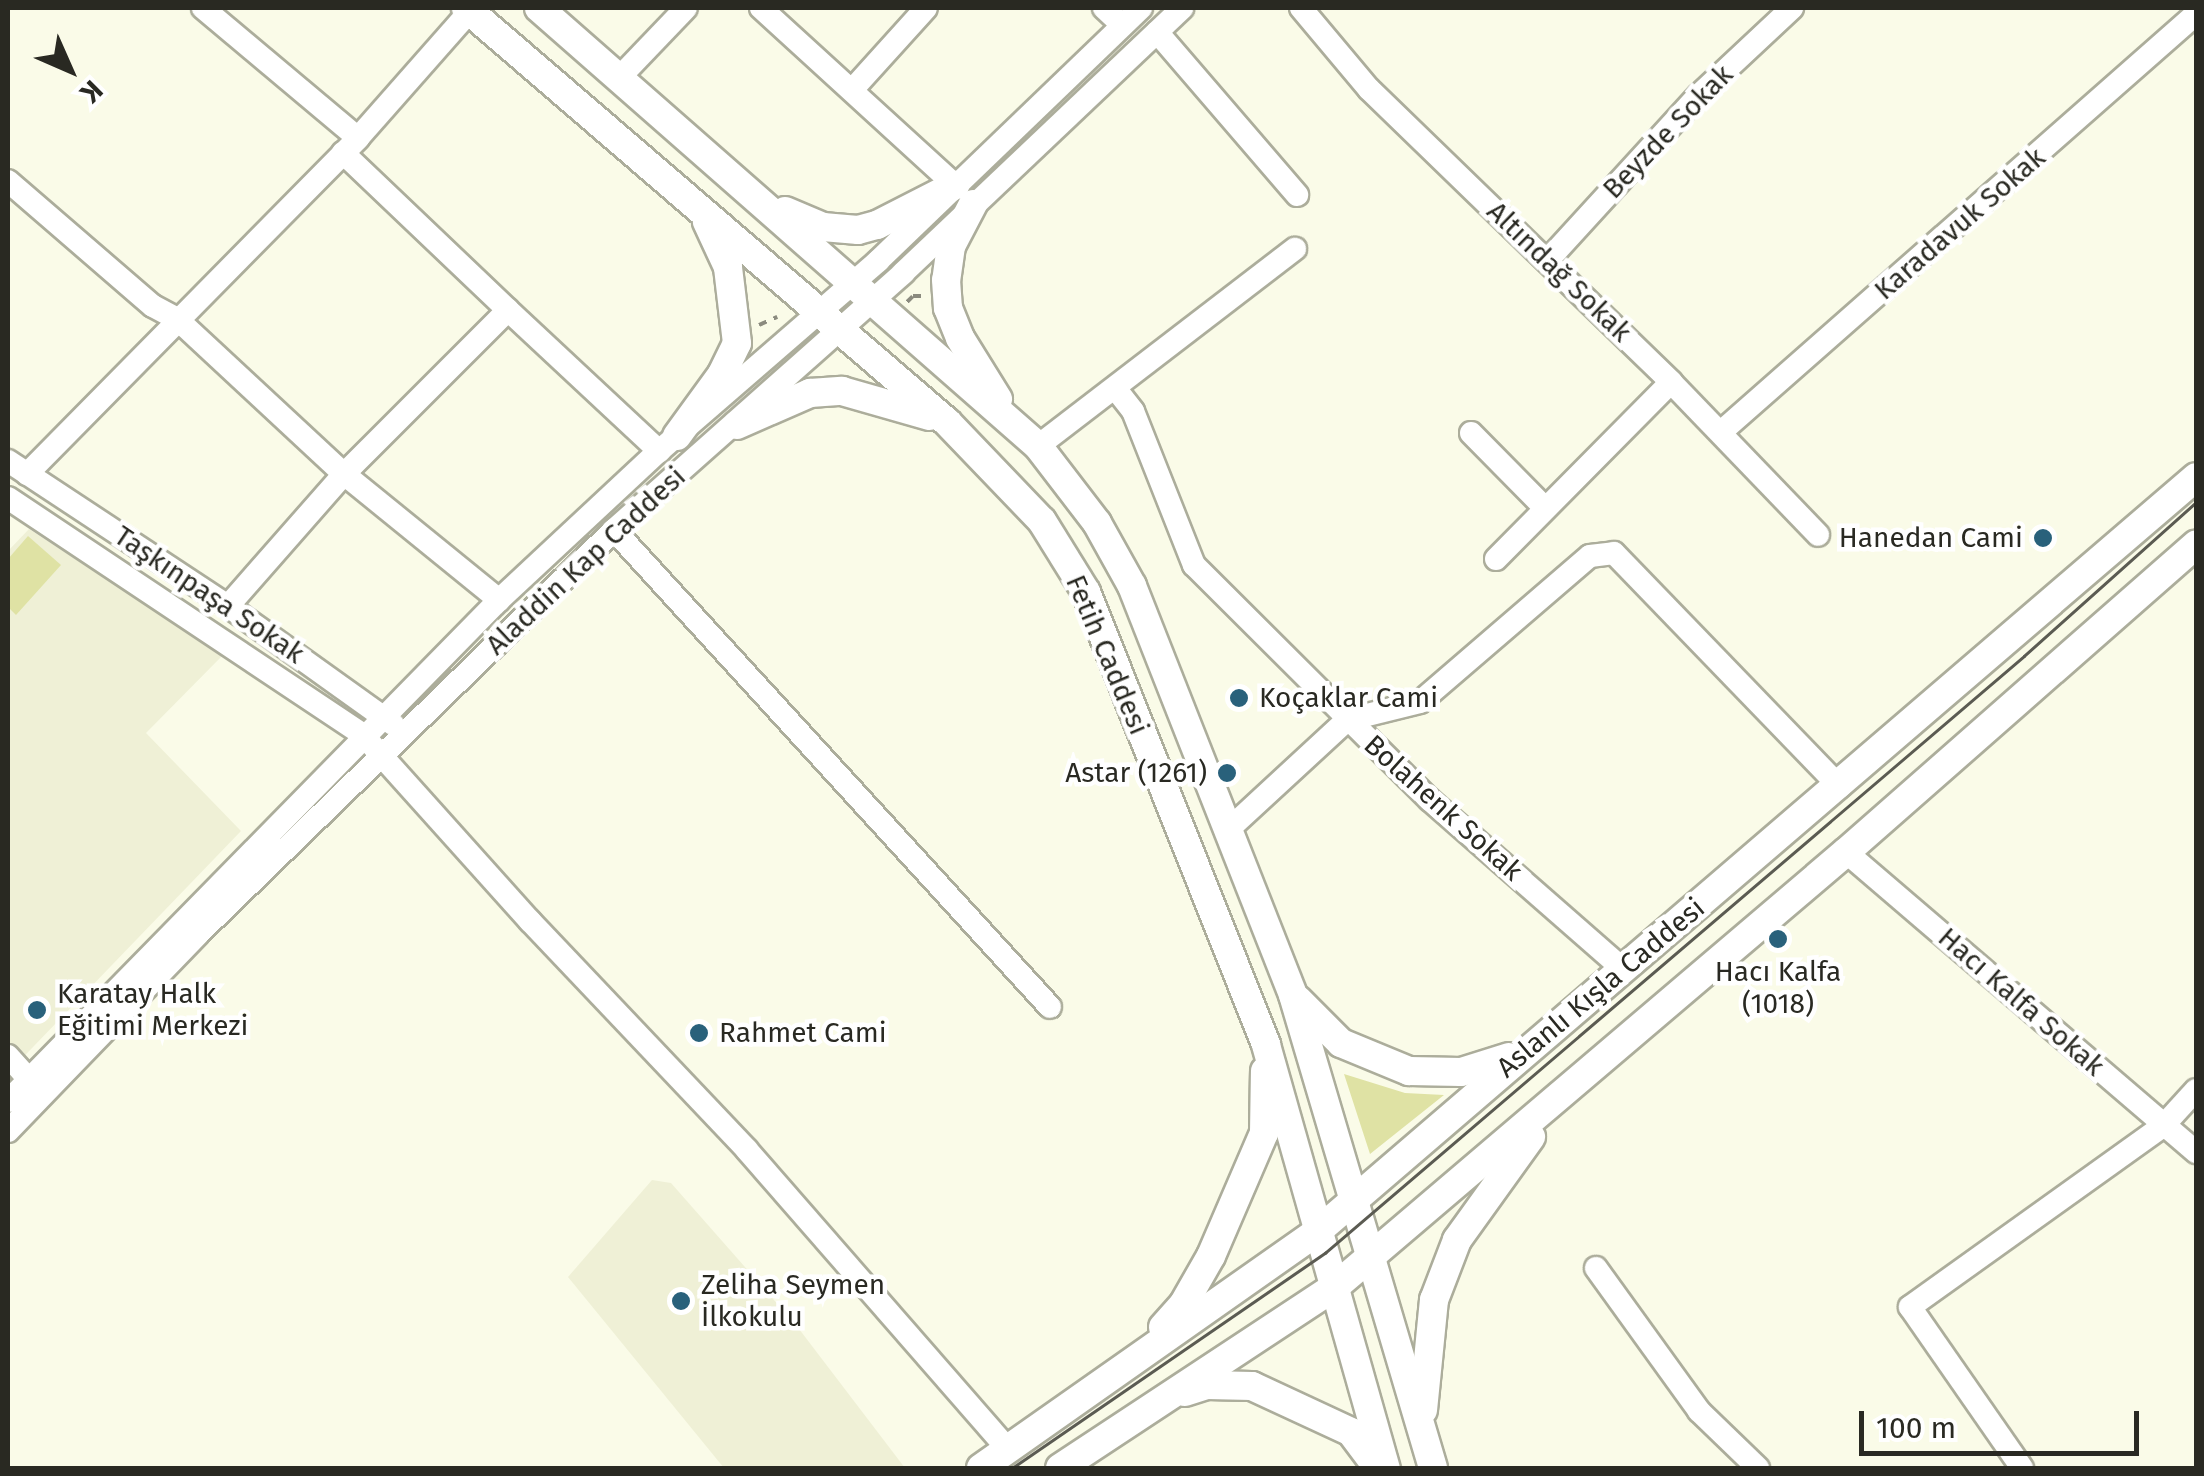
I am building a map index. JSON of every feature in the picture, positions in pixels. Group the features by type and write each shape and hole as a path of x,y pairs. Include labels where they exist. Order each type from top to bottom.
{"main road":[{"name":"Fetih Caddesi","path":"539,8 1038,446 1097,523 1132,586 1293,995 1433,1468"},
{"name":"Fetih Caddesi","path":"468,9 947,422 1042,521 1086,592 1266,1045 1336,1286 1382,1468"},
{"path":"755,197 822,227 858,230 964,195"},
{"path":"964,195 946,280 948,308 960,338 1015,425"},
{"path":"668,444 722,374 737,343 728,268 701,212"},
{"path":"736,424 810,394 842,391 947,422"},
{"name":"Aslanlı Kışla Caddesi","path":"982,1468 1356,1199 1520,1054 1840,787 2196,477"},
{"name":"Aslanlı Kışla Caddesi","path":"1060,1468 1336,1286 1370,1259 1846,852 2196,545"},
{"path":"1293,995 1341,1043 1409,1071 1460,1072 1520,1054"},
{"path":"1128,1364 1183,1305 1236,1200 1264,1133 1266,1045"},
{"path":"1421,1426 1434,1300 1457,1240 1560,1097"},
{"path":"1160,1400 1207,1385 1252,1386 1351,1432 1382,1468"}],"street":[{"path":"203,8 350,145 508,310 668,444"},
{"path":"620,78 686,8"},
{"path":"761,8 964,195"},
{"path":"852,90 926,8"},
{"path":"1104,8 1122,25"},
{"name":"Aladdin Kap Caddesi","path":"964,195 1140,8"},
{"name":"Aladdin Kap Caddesi","path":"8,1101 383,713 499,600 668,444 830,321 964,195 1182,8"},
{"name":"Altındağ Sokak","path":"1300,8 1369,89 1671,382 1818,536"},
{"name":"Beyzde Sokak","path":"1548,260 1698,96 1792,8"},
{"path":"17,468 176,318 350,145 468,9"},
{"name":"Karadavuk Sokak","path":"1721,432 2196,14"},
{"path":"1157,32 1297,195"},
{"path":"8,181 153,306 176,318 344,474 499,600"},
{"path":"1038,446 1295,249"},
{"path":"228,606 344,474 508,310"},
{"name":"Aladdin Kap Caddesi","path":"8,1132 198,934 614,530 736,424 830,321"},
{"path":"1496,558 1671,382"},
{"name":"Bolahenk Sokak","path":"1114,388 1133,411 1194,565 1430,800 1624,970"},
{"path":"1470,433 1545,508"},
{"name":"Taşkınpaşa Sokak","path":"17,468 228,606 383,713 404,735"},
{"path":"8,498 363,735 530,921 747,1150 1008,1450"},
{"path":"614,530 1050,1008"},
{"path":"1230,828 1348,720 1420,702 1590,556 1614,553 1840,787"},
{"name":"Hacı Kalfa Sokak","path":"1846,852 2196,1152"},
{"path":"8,1056 29,1079"},
{"path":"2022,1468 1910,1306 2164,1124 2196,1090"},
{"path":"1596,1268 1698,1411 1758,1468"}],"shaded area":[{"path":"29,529 223,655 146,733 241,831 8,1073 8,551"},
{"name":"Zeliha Seymen İlkokulu","path":"652,1180 671,1183 796,1325 905,1468 724,1468 568,1277"}],"green space":[{"path":"28,536 61,565 16,615 8,607 8,559"},
{"path":"1344,1074 1405,1093 1444,1095 1370,1154"}],"tram line":[{"path":"1012,1468 1325,1253 2024,656 2196,502"}],"place":[{"name":"Hanedan Cami","path":"2043,538"},
{"name":"Koçaklar Cami","path":"1239,698"},
{"name":"Astar (1261)","path":"1227,773"},
{"name":"Hacı Kalfa (1018)","path":"1778,939"},
{"name":"Karatay Halk Eğitimi Merkezi","path":"37,1010"},
{"name":"Rahmet Cami","path":"699,1033"},
{"name":"Zeliha Seymen İlkokulu","path":"681,1301"}]}
